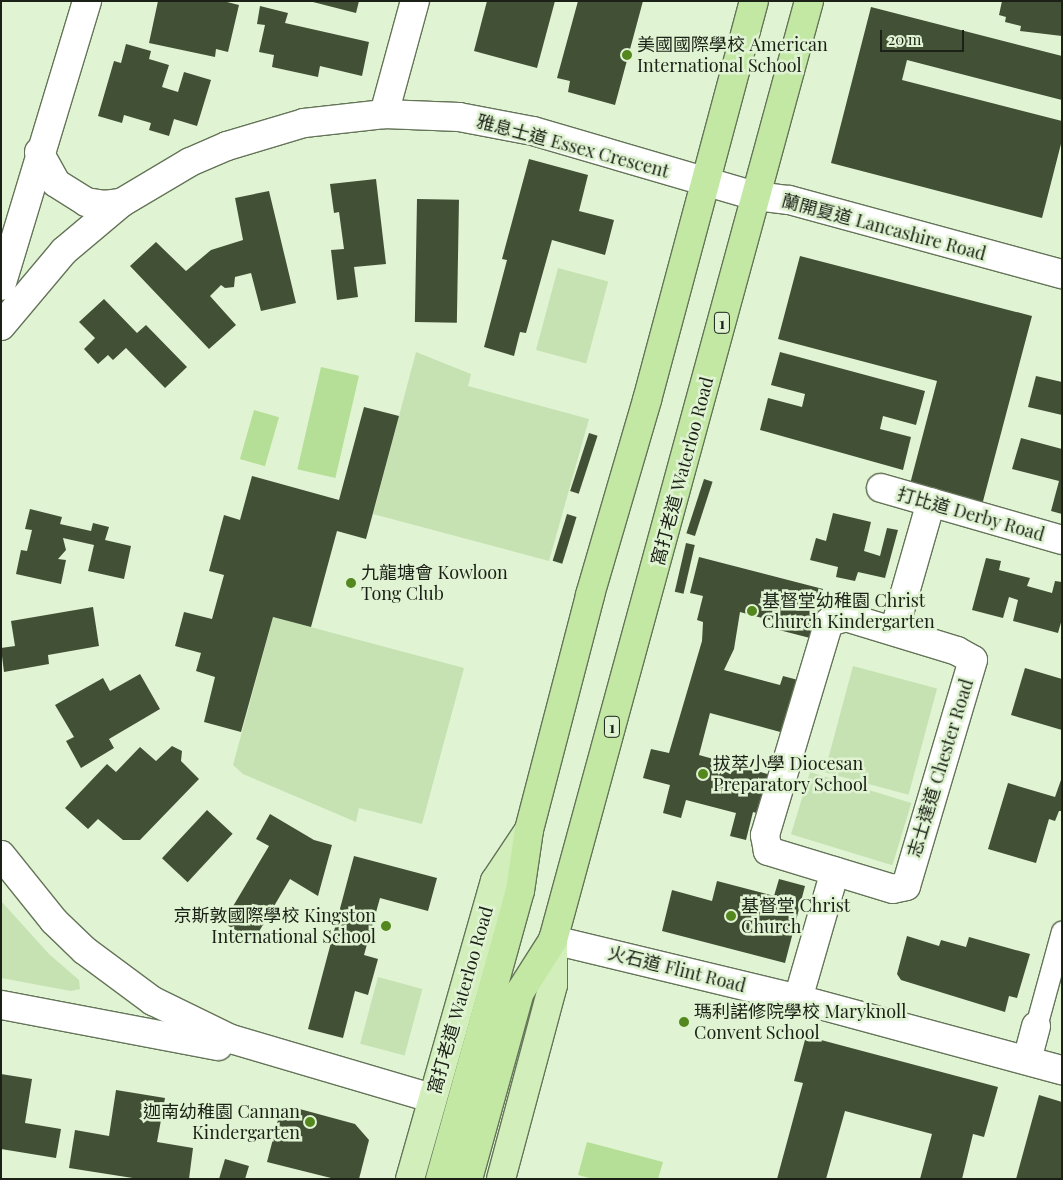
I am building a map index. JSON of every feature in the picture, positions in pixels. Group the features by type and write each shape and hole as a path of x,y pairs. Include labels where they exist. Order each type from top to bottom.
{"highway":[{"name":"窩打老道 Waterloo Road","path":"440,1179 484,1014 520,891 529,830 590,595 754,1"},
{"name":"窩打老道 Waterloo Road","path":"468,1179 520,992 553,940 809,1"}],"main road":[{"name":"窩打老道 Waterloo Road","path":"410,1179 495,881 529,830"},
{"name":"窩打老道 Waterloo Road","path":"501,1179 553,985 553,940"}],"street":[{"path":"1,286 39,152 86,1"},
{"path":"384,114 415,1"},
{"name":"雅息士道 Essex Crescent","path":"1,326 64,251 121,203 190,162 242,141 304,123 384,114 459,117 496,123 705,182"},
{"path":"39,152 45,169 69,194 86,202 121,203"},
{"name":"蘭開夏道 Lancashire Road","path":"705,182 756,196 789,200 1062,274"},
{"name":"打比道 Derby Road","path":"881,488 1062,540"},
{"path":"894,631 931,502"},
{"name":"志士達道 Chester Road","path":"846,617 956,651 973,660 906,886 893,889 835,870 768,851 764,835 829,622 846,617"},
{"path":"1,855 54,921 118,977 191,1022 272,1053 432,1098"},
{"path":"798,998 835,870"},
{"path":"1027,1060 1062,931"},
{"name":"火石道 Flint Road","path":"553,940 798,998 1062,1070"},
{"path":"103,1024 120,1005 122,995 118,977"},
{"path":"1,1005 242,1050 272,1053"}],"shaded area":[{"path":"558,268 608,281 586,364 536,350"},
{"path":"416,352 471,374 468,386 589,419 549,561 373,514"},
{"path":"321,367 359,376 335,478 297,469"},
{"path":"254,410 279,417 265,466 240,459"},
{"path":"273,617 464,668 422,824 359,808 356,822 243,774 233,765"},
{"path":"853,666 937,689 909,795 825,772"},
{"path":"810,772 911,803 892,865 791,834"},
{"path":"1,901 49,954 79,980 80,989 71,991 1,978"},
{"path":"378,977 422,989 405,1056 360,1044"},
{"path":"587,1142 663,1162 658,1179 593,1179 578,1175"}],"building":[{"path":"158,1 223,1 239,5 228,52 216,49 215,57 149,43"},
{"path":"309,1 359,1 356,13"},
{"path":"487,1 555,1 537,68 474,51"},
{"path":"578,1 643,1 615,105 568,92 570,81 557,78"},
{"path":"1002,1 1062,1 1062,36 1020,31 1021,26 1005,22 1006,17 999,15"},
{"path":"260,6 288,13 285,23 369,42 362,76 320,66 318,77 272,67 274,55 259,52 265,25 257,24"},
{"path":"871,7 1062,56 1062,100 907,60 902,80 1062,121 1062,140 1042,218 831,163"},
{"path":"126,44 151,51 149,59 169,65 162,87 178,92 184,72 211,80 197,126 174,119 169,136 149,130 151,123 124,115 122,123 98,116 114,61 121,63"},
{"path":"529,159 588,175 579,211 614,220 605,255 552,240 526,333 520,332 514,356 484,347 507,260 502,259"},
{"path":"376,179 386,264 354,267 358,297 337,300 331,250 344,249 339,212 334,213 330,184"},
{"path":"269,191 296,303 261,311 251,273 235,277 234,287 225,288 221,285 210,296 236,325 209,349 130,266 156,242 186,271 211,250 243,240 235,198"},
{"path":"417,199 459,200 457,323 415,322"},
{"path":"800,256 1032,316 982,505 910,484 937,381 778,339"},
{"path":"104,299 137,333 146,325 187,367 165,388 126,348 113,360 108,355 98,364 84,349 95,338 79,322"},
{"path":"780,352 925,391 916,425 883,416 880,429 911,437 903,470 760,430 768,398 802,407 805,394 771,385"},
{"path":"1036,376 1062,382 1062,415 1028,407"},
{"name":"九龍塘會 Kowloon Tong Club","path":"364,407 399,416 366,539 337,531 311,627 273,617 241,732 204,722 215,677 196,671 201,653 175,646 184,612 212,619 224,575 209,571 224,515 240,520 252,476 339,500"},
{"path":"589,433 598,436 579,494 570,491"},
{"path":"1021,438 1062,449 1062,514 1051,511 1059,481 1012,469"},
{"path":"704,479 713,482 695,536 686,533"},
{"path":"30,509 62,517 60,524 91,531 93,523 109,527 105,540 131,546 124,579 88,571 94,545 63,538 66,550 58,559 66,560 61,584 16,574 21,550 27,551 32,530 25,529"},
{"path":"833,513 871,522 864,551 880,556 887,528 898,530 885,578 858,572 855,581 836,577 838,567 810,560 816,538 826,541"},
{"path":"567,514 577,517 562,564 553,561"},
{"path":"686,543 695,545 684,594 675,592"},
{"path":"699,557 823,589 810,638 779,630 781,623 740,612 734,649 724,670 780,685 783,676 798,680 784,733 710,713 699,755 771,775 760,814 753,812 746,840 730,836 736,813 686,800 681,818 663,813 670,785 643,778 651,749 669,753 702,641 703,622 697,620 703,596 690,593"},
{"path":"986,558 1001,561 999,570 1030,578 1027,586 1052,593 1055,581 1062,582 1062,619 1058,633 1013,621 1018,600 1009,597 1003,618 972,610"},
{"path":"93,607 99,646 48,655 49,664 4,672 1,648 15,646 11,621"},
{"path":"1025,668 1062,679 1062,730 1011,715"},
{"path":"140,674 160,709 109,739 114,748 81,768 66,741 74,737 55,705 103,678 110,691"},
{"path":"172,746 182,751 181,761 199,779 140,840 123,840 98,819 88,829 65,808 107,764 116,772 140,747 156,761"},
{"path":"1062,777 1062,811 1059,811 1055,821 1049,819 1036,863 988,849 1008,783 1055,797"},
{"path":"207,810 233,834 188,882 162,858"},
{"path":"270,814 314,840 332,845 318,896 290,879 254,940 223,923 269,846 256,839"},
{"path":"354,856 437,878 428,911 380,898 364,955 378,959 368,995 355,991 343,1038 308,1029"},
{"name":"基督堂 Christ Church","path":"779,879 805,886 785,963 662,931 672,890 712,901 717,881 774,896"},
{"path":"907,936 939,946 941,940 966,947 969,937 1030,954 1017,998 1009,996 1005,1012 901,980 897,974"},
{"path":"806,1036 998,1087 984,1137 973,1134 962,1179 920,1179 932,1134 845,1111 826,1179 777,1179 803,1083 794,1081"},
{"path":"1,1074 32,1079 25,1123 61,1129 56,1158 1,1149"},
{"path":"116,1090 165,1098 157,1142 193,1148 189,1179 139,1179 69,1168 75,1130 109,1136"},
{"path":"1039,1095 1062,1102 1062,1179 1016,1179"},
{"path":"296,1108 355,1124 369,1140 359,1179 335,1179 267,1162 279,1116"},
{"path":"225,1159 249,1166 245,1179 219,1179"}],"place":[{"name":"美國國際學校 American International School","path":"627,55"},
{"name":"九龍塘會 Kowloon Tong Club","path":"351,583"},
{"name":"基督堂幼稚園 Christ Church Kindergarten","path":"752,611"},
{"name":"拔萃小學 Diocesan Preparatory School","path":"703,774"},
{"name":"基督堂 Christ Church","path":"731,916"},
{"name":"京斯敦國際學校 Kingston International School","path":"386,926"},
{"name":"瑪利諾修院學校 Maryknoll Convent School","path":"684,1022"},
{"name":"迦南幼稚園 Cannan Kindergarten","path":"310,1122"}]}
